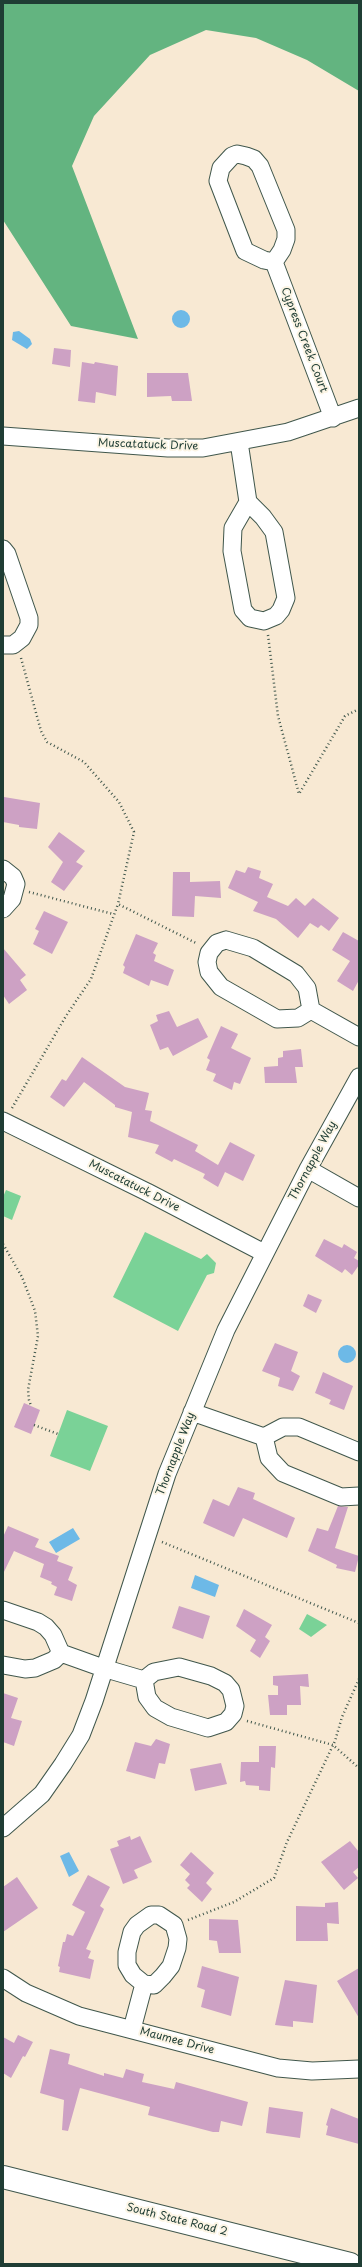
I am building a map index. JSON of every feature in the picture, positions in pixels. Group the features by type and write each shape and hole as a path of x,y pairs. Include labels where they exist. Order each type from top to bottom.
{"main road":[{"name":"South State Road 2","path":"3,2177 350,2264"}],"street":[{"path":"238,154 246,156 254,159 260,166 286,230 286,239 282,250 274,262 264,260 245,251 218,181 221,168 232,156 238,154"},
{"name":"Cypress Creek Court","path":"274,262 333,418"},
{"name":"Muscatatuck Drive","path":"3,436 168,448 203,448 288,432 359,408"},
{"path":"239,442 248,502 263,517 274,532 286,598 281,610 276,616 267,621 253,619 243,610 232,551 233,528 248,502"},
{"path":"3,549 7,554 29,618 26,631 10,644"},
{"path":"3,869 13,877 15,888 12,900 3,909"},
{"path":"226,940 237,942 289,968 307,988 311,1010 298,1018 277,1019 250,1005 221,987 214,980 207,962 211,951 217,943 226,940"},
{"path":"311,1010 359,1037"},
{"name":"Thornapple Way","path":"3,1828 42,1794 81,1735 167,1474 226,1330 308,1169 359,1077"},
{"name":"Muscatatuck Drive","path":"3,1121 147,1192 264,1253"},
{"path":"308,1169 359,1198"},
{"path":"192,1412 264,1437 283,1427 299,1427 359,1452"},
{"path":"264,1437 269,1458 283,1473 341,1497 359,1496"},
{"path":"3,1610 38,1622 46,1627 53,1635 61,1652 103,1668 144,1680"},
{"path":"3,1665 25,1669 36,1668 54,1660 61,1652"},
{"path":"179,1667 211,1676 225,1683 231,1690 236,1706 231,1716 222,1724 208,1728 171,1717 155,1708 147,1697 144,1680 154,1672 179,1667"},
{"path":"151,1915 159,1915 174,1925 178,1939 171,1966 154,1985 144,1984 133,1975 127,1965 127,1952 132,1932 142,1920 151,1915"},
{"name":"Maumee Drive","path":"3,1978 26,1993 79,2016 280,2068 312,2071 359,2069"},
{"path":"132,2029 144,1984"}],"path":[{"path":"267,621 278,716 299,794 345,716 359,709"},
{"path":"3,1121 66,1016 91,979 113,914 118,904 134,832 119,802 84,762 47,742 41,731 10,644"},
{"path":"15,888 113,914"},
{"path":"118,904 211,951"},
{"path":"3,1244 22,1276 34,1311 38,1336 28,1390 28,1400 32,1406"},
{"path":"34,1425 58,1434"},
{"path":"147,1535 359,1623"},
{"path":"174,1925 234,1902 274,1878 286,1842 333,1745 342,1717 359,1679"},
{"path":"231,1716 333,1745 359,1768"}],"green space":[{"path":"3,3 359,3 359,91 307,60 256,38 206,30 150,55 94,116 72,166 138,339 71,326 3,220"},
{"path":"6,1190 21,1196 12,1220 3,1216 3,1197"},
{"path":"145,1232 201,1259 207,1254 216,1263 214,1273 207,1275 178,1331 113,1297"},
{"path":"67,1410 108,1426 90,1471 50,1456"},
{"path":"307,1614 327,1625 311,1637 299,1629"}],"water":[{"path":"177,310 185,310 190,315 188,326 185,328 177,328 172,323 172,315"},
{"path":"19,331 30,339 32,344 27,349 12,340 13,332"},
{"path":"343,1345 351,1345 356,1350 354,1361 351,1363 343,1363 338,1358 338,1350"},
{"path":"73,1528 80,1539 56,1553 49,1542"},
{"path":"195,1575 219,1585 215,1597 191,1588"},
{"path":"69,1852 79,1871 69,1877 60,1856"}],"building":[{"path":"54,348 71,350 70,367 52,364"},
{"path":"82,362 94,364 95,362 118,366 116,396 96,392 95,403 78,401"},
{"path":"147,373 188,373 192,401 172,401 171,396 147,397"},
{"path":"4,797 40,803 37,829 19,827 19,825 3,822"},
{"path":"59,832 85,851 76,862 83,866 64,891 51,882 63,862 48,847"},
{"path":"248,867 261,871 259,878 273,884 267,897 288,906 296,898 305,906 313,898 339,918 329,931 321,925 318,928 310,923 298,938 276,919 253,911 258,902 228,888 236,870 245,873"},
{"path":"173,872 190,872 190,882 220,881 221,898 195,896 194,917 172,916"},
{"path":"44,911 68,922 52,954 33,944 39,931 35,929"},
{"path":"343,932 359,941 359,980 353,991 337,981 350,961 332,950"},
{"path":"136,934 158,943 153,953 156,955 154,961 174,970 168,986 151,980 149,986 123,973 125,967 123,965"},
{"path":"3,948 26,975 20,980 27,990 9,1004 3,995"},
{"path":"169,1011 177,1027 198,1018 208,1037 173,1056 168,1047 160,1050 150,1025 158,1021 156,1015"},
{"path":"221,1026 238,1034 231,1048 251,1058 240,1084 234,1082 232,1090 213,1081 216,1074 206,1070 210,1060 207,1058"},
{"path":"301,1049 303,1067 295,1067 297,1083 265,1083 264,1067 278,1066 278,1058 283,1057 283,1051"},
{"path":"82,1057 125,1087 149,1093 145,1110 152,1111 150,1121 198,1145 195,1151 218,1165 230,1142 255,1155 243,1181 225,1172 218,1187 203,1178 205,1174 174,1159 172,1162 155,1153 159,1145 128,1137 132,1112 115,1107 115,1105 84,1082 64,1107 50,1097 62,1079 66,1081"},
{"path":"324,1239 342,1248 344,1244 357,1252 354,1258 359,1261 359,1265 352,1275 345,1269 342,1273 315,1256"},
{"path":"308,1294 322,1300 316,1313 303,1306"},
{"path":"275,1343 298,1352 291,1371 300,1376 293,1391 278,1386 280,1378 262,1371"},
{"path":"323,1372 353,1386 344,1410 329,1404 331,1400 315,1393"},
{"path":"24,1403 40,1410 31,1434 14,1427"},
{"path":"238,1487 255,1493 253,1499 295,1518 287,1538 243,1518 234,1537 203,1523 213,1499 229,1506"},
{"path":"338,1506 348,1507 335,1548 359,1556 355,1572 336,1568 337,1565 308,1551 317,1528 328,1531"},
{"path":"8,1526 39,1539 35,1547 59,1556 57,1561 73,1567 68,1580 77,1585 72,1601 54,1595 57,1587 51,1584 52,1582 40,1577 44,1564 14,1551 3,1574 3,1537"},
{"path":"179,1606 210,1616 203,1639 172,1628"},
{"path":"244,1609 272,1625 265,1637 270,1641 260,1658 250,1651 256,1640 236,1626"},
{"path":"308,1674 309,1687 300,1686 301,1705 287,1705 287,1715 270,1715 268,1695 278,1695 278,1686 273,1685 273,1676"},
{"path":"3,1693 18,1698 11,1718 22,1721 14,1746 3,1742"},
{"path":"156,1739 170,1744 165,1764 159,1763 155,1779 126,1771 135,1742 151,1746"},
{"path":"259,1746 276,1746 275,1768 271,1767 270,1791 259,1790 259,1786 246,1785 245,1781 240,1782 241,1762 259,1762"},
{"path":"221,1763 227,1784 195,1791 190,1769"},
{"path":"130,1836 131,1840 140,1836 152,1862 134,1870 138,1878 123,1884 110,1849 119,1846 117,1841"},
{"path":"350,1841 359,1852 359,1867 353,1872 358,1878 344,1890 321,1862"},
{"path":"191,1852 214,1873 206,1883 212,1889 202,1902 187,1888 190,1885 185,1880 190,1874 180,1865"},
{"path":"88,1875 110,1887 100,1906 104,1909 86,1949 91,1951 88,1958 94,1960 90,1979 59,1972 60,1967 58,1966 63,1942 65,1942 67,1934 73,1936 85,1912 72,1905"},
{"path":"17,1877 38,1908 3,1932 3,1887"},
{"path":"338,1902 339,1924 327,1923 328,1941 296,1941 296,1906 325,1907 325,1903"},
{"path":"209,1919 238,1920 241,1953 219,1953 217,1941 209,1940"},
{"path":"202,1966 239,1977 231,2016 201,2007 205,1990 197,1987"},
{"path":"359,1968 359,2018 337,1981"},
{"path":"285,1980 317,1985 313,2023 293,2021 293,2027 275,2025"},
{"path":"18,2035 33,2042 25,2057 23,2056 11,2078 3,2073 3,2037 14,2043"},
{"path":"50,2049 70,2054 68,2064 104,2076 104,2073 123,2078 126,2069 144,2074 142,2082 174,2089 176,2082 248,2102 242,2126 221,2121 219,2132 213,2132 148,2115 150,2107 80,2088 68,2131 62,2130 64,2100 40,2093"},
{"path":"269,2107 303,2112 300,2138 266,2133"},
{"path":"331,2108 359,2119 359,2144 326,2135 328,2126 326,2125"}]}
